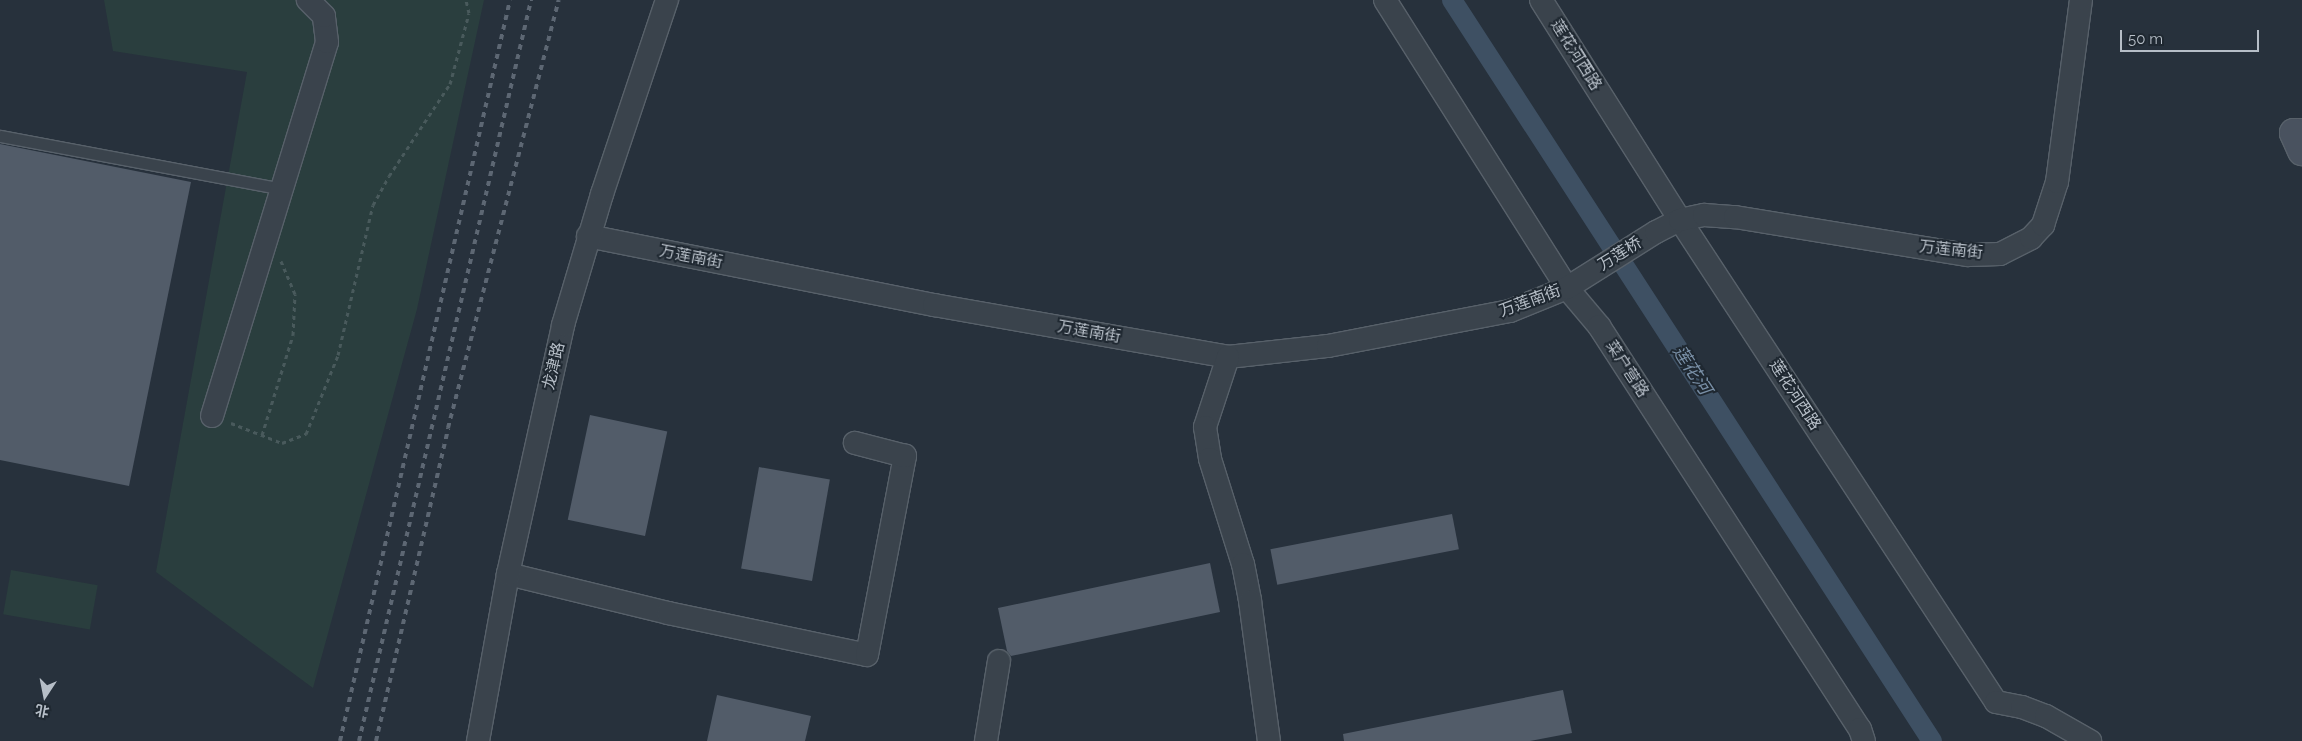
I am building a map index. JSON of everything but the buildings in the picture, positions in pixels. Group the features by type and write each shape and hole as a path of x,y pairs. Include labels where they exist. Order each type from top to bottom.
{"street":[{"path":"212,416 327,42 324,16 308,0"},
{"name":"龙津路","path":"478,741 508,574 563,325 588,236 668,0"},
{"name":"菜户营路","path":"1385,0 1575,283 1599,326 1855,737"},
{"name":"莲花河西路","path":"1542,0 1680,220 1996,702 2046,716 2090,741"},
{"name":"万莲南街","path":"1656,232 1680,220 1704,215 1735,218 1968,255 2000,254 2031,238 2043,225 2058,182 2081,0"},
{"path":"2302,133 2294,133 2302,151"},
{"name":"万莲桥","path":"1575,283 1656,232"},
{"name":"万莲南街","path":"588,236 934,305 1228,357 1328,346 1510,311 1575,283"},
{"path":"1228,357 1205,427 1210,459 1247,582 1269,741"},
{"path":"508,574 668,613 867,655 905,456 855,443"},
{"path":"986,741 999,661"}],"lane":[{"path":"0,136 282,189"}],"path":[{"path":"212,416 282,443 306,434 338,355 373,205 389,176 450,84 469,13 466,0"},
{"path":"262,435 293,335 295,294 269,233"}],"green space":[{"path":"104,0 484,0 417,309 313,688 156,572 247,72 113,51"},
{"path":"11,570 98,585 90,630 3,614"}],"waterway":[{"name":"莲花河","path":"1452,0 1932,741"}],"railway":[{"path":"340,741 510,0"},
{"path":"359,741 531,0"},
{"path":"376,741 448,428 559,0"}]}
